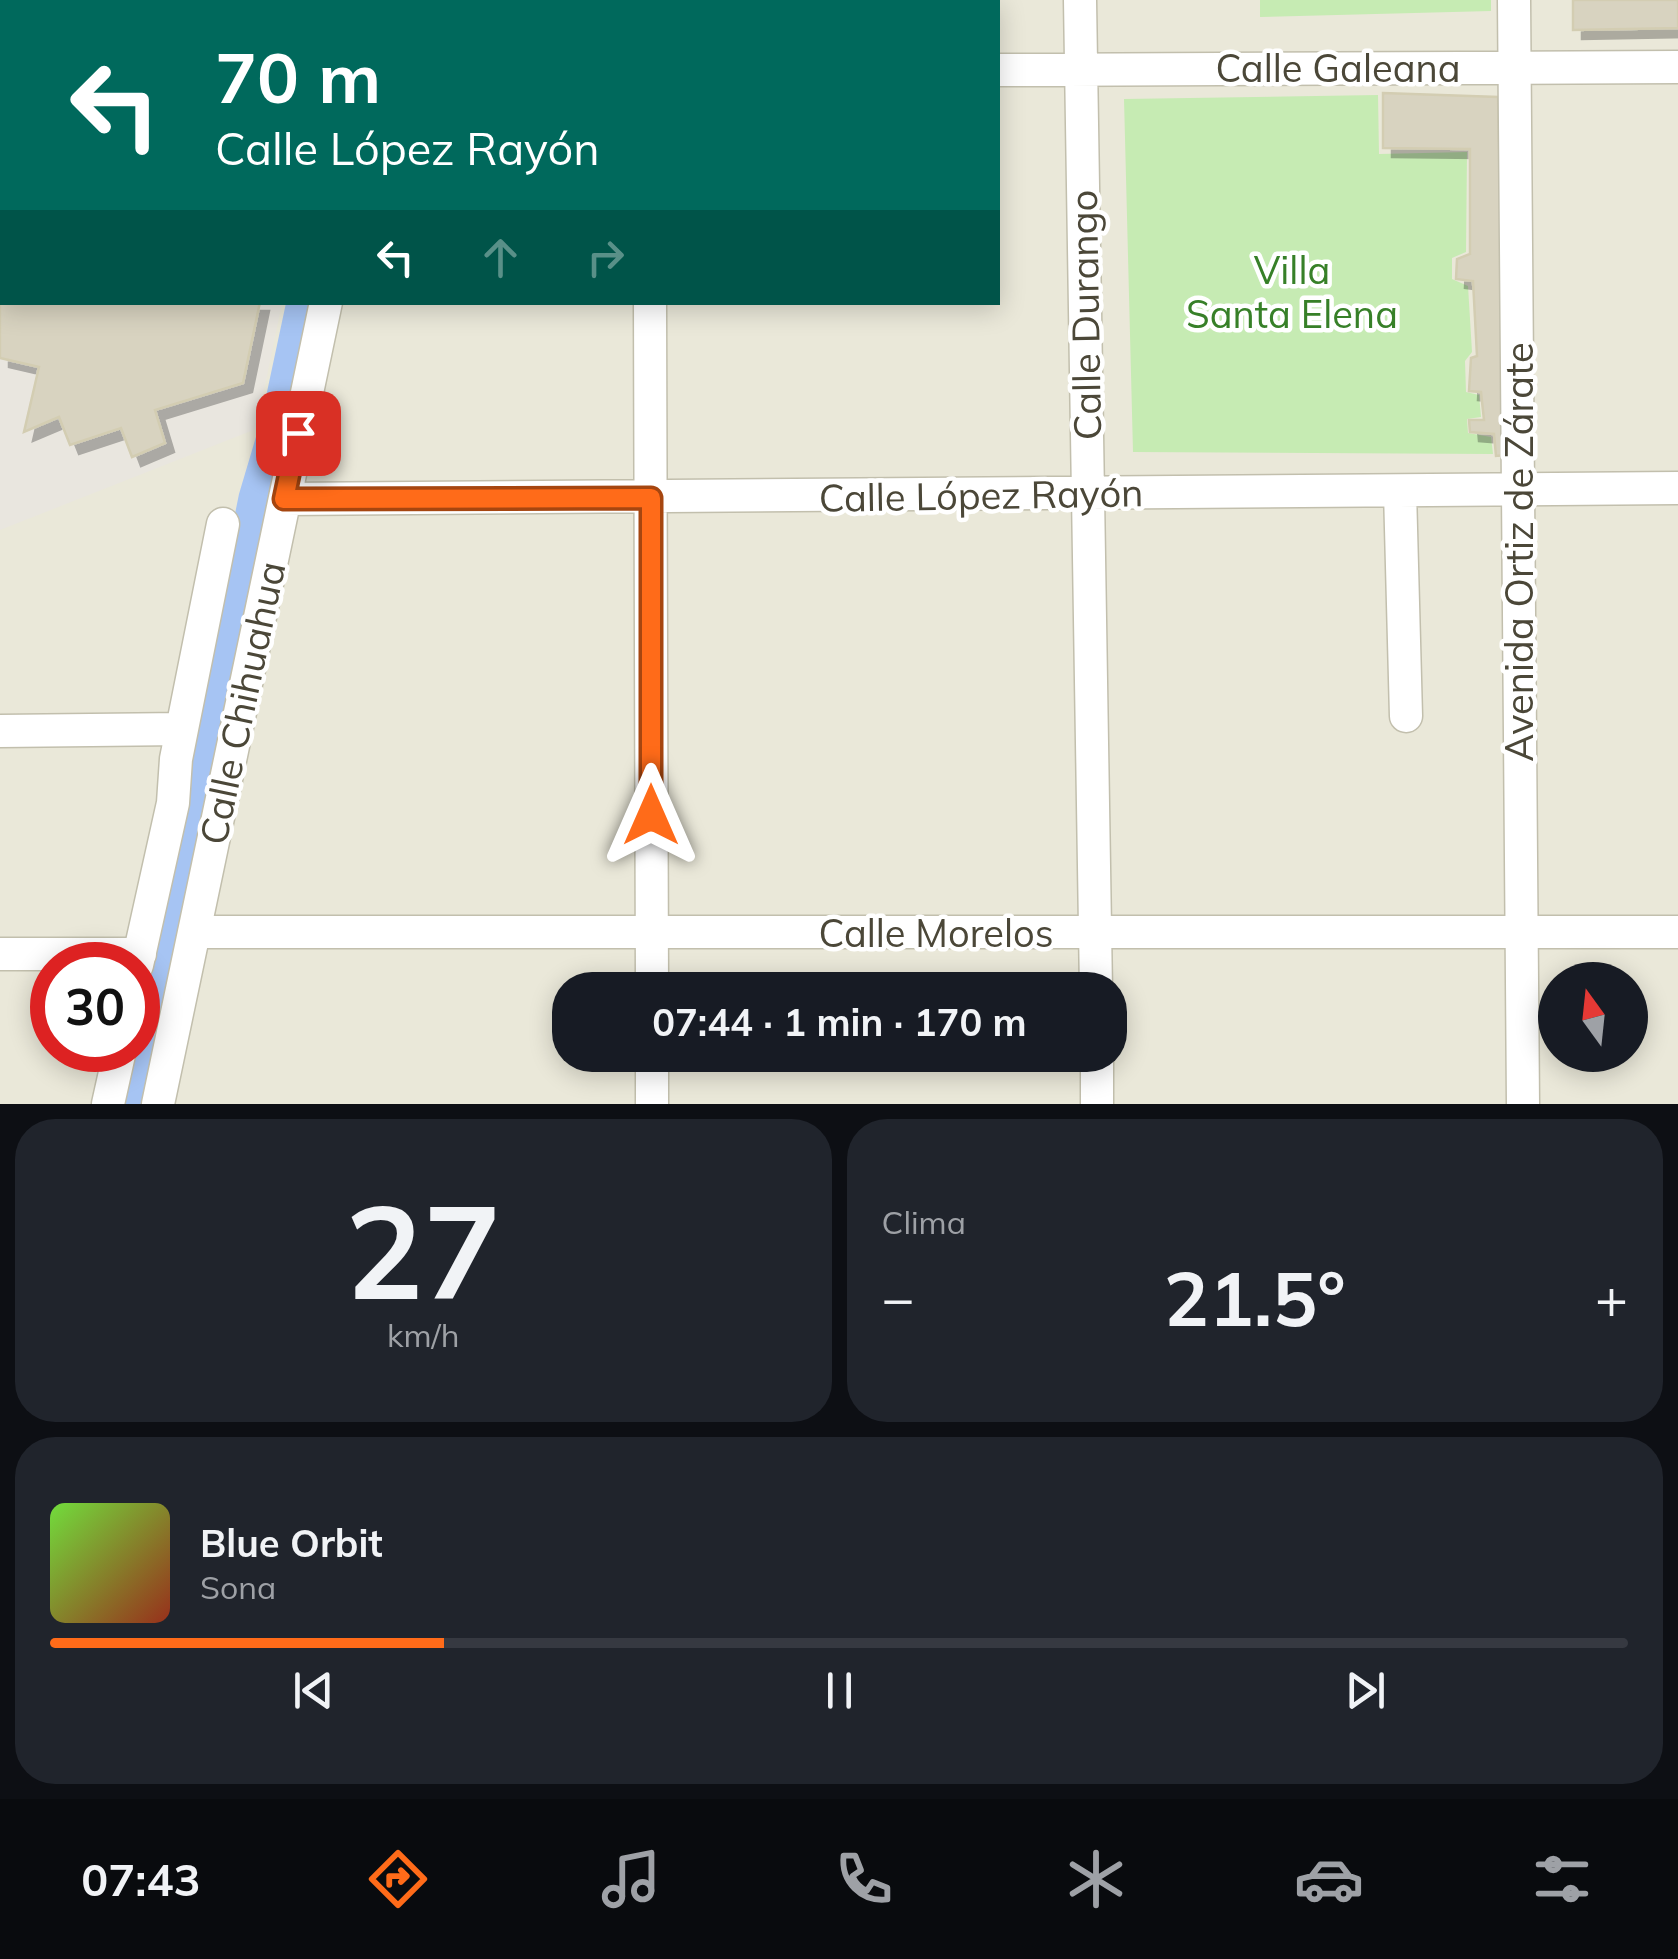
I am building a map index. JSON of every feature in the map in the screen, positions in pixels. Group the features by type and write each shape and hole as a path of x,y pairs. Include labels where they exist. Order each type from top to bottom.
{"street":[{"name":"Calle Durango","path":"1080,0 1095,972"},
{"name":"Avenida Ortiz de Zárate","path":"1514,0 1523,1104"},
{"name":"Calle Galeana","path":"1000,70 1678,66"},
{"name":"Calle Chihuahua","path":"158,1104 325,305"},
{"path":"650,305 652,972"},
{"name":"Calle López Rayón","path":"284,499 1678,488"},
{"path":"1400,491 1406,716"},
{"path":"143,942 173,803 182,729 223,524"},
{"path":"0,732 182,729"},
{"name":"Calle Morelos","path":"194,932 1678,932"},
{"path":"0,954 30,955"},
{"path":"108,1104 115,1072"},
{"path":"652,1072 652,1104"},
{"path":"1096,1072 1097,1104"}],"shaded area":[{"path":"1000,0 1678,0 1678,1104 0,1104 0,305 1000,305"},
{"path":"0,305 282,305 256,429 0,530"}],"green space":[{"path":"1260,0 1491,0 1491,11 1260,17"},
{"name":"Villa Santa Elena","path":"1378,95 1379,154 1467,152 1466,252 1452,258 1452,279 1468,286 1472,352 1465,361 1466,392 1479,395 1481,417 1467,419 1468,433 1491,437 1493,454 1133,452 1124,99"}],"water":[{"path":"286,305 315,305 160,1046 160,942 151,942 186,781 196,708 239,494 261,420"},
{"path":"121,1072 155,1072 148,1104 114,1104"}],"building":[{"path":"1573,0 1678,0 1678,28 1573,30"},
{"name":"Villa Santa Elena","path":"1383,93 1498,97 1506,455 1496,456 1494,434 1470,432 1469,420 1484,420 1481,392 1469,391 1471,358 1477,356 1473,281 1456,279 1457,259 1470,254 1470,149 1383,148"},
{"path":"0,305 259,305 243,383 155,410 165,443 132,457 121,428 70,445 59,417 24,432 39,367 0,358"}],"route":[{"path":"298,433 284,499 651,498 651,815"}]}
